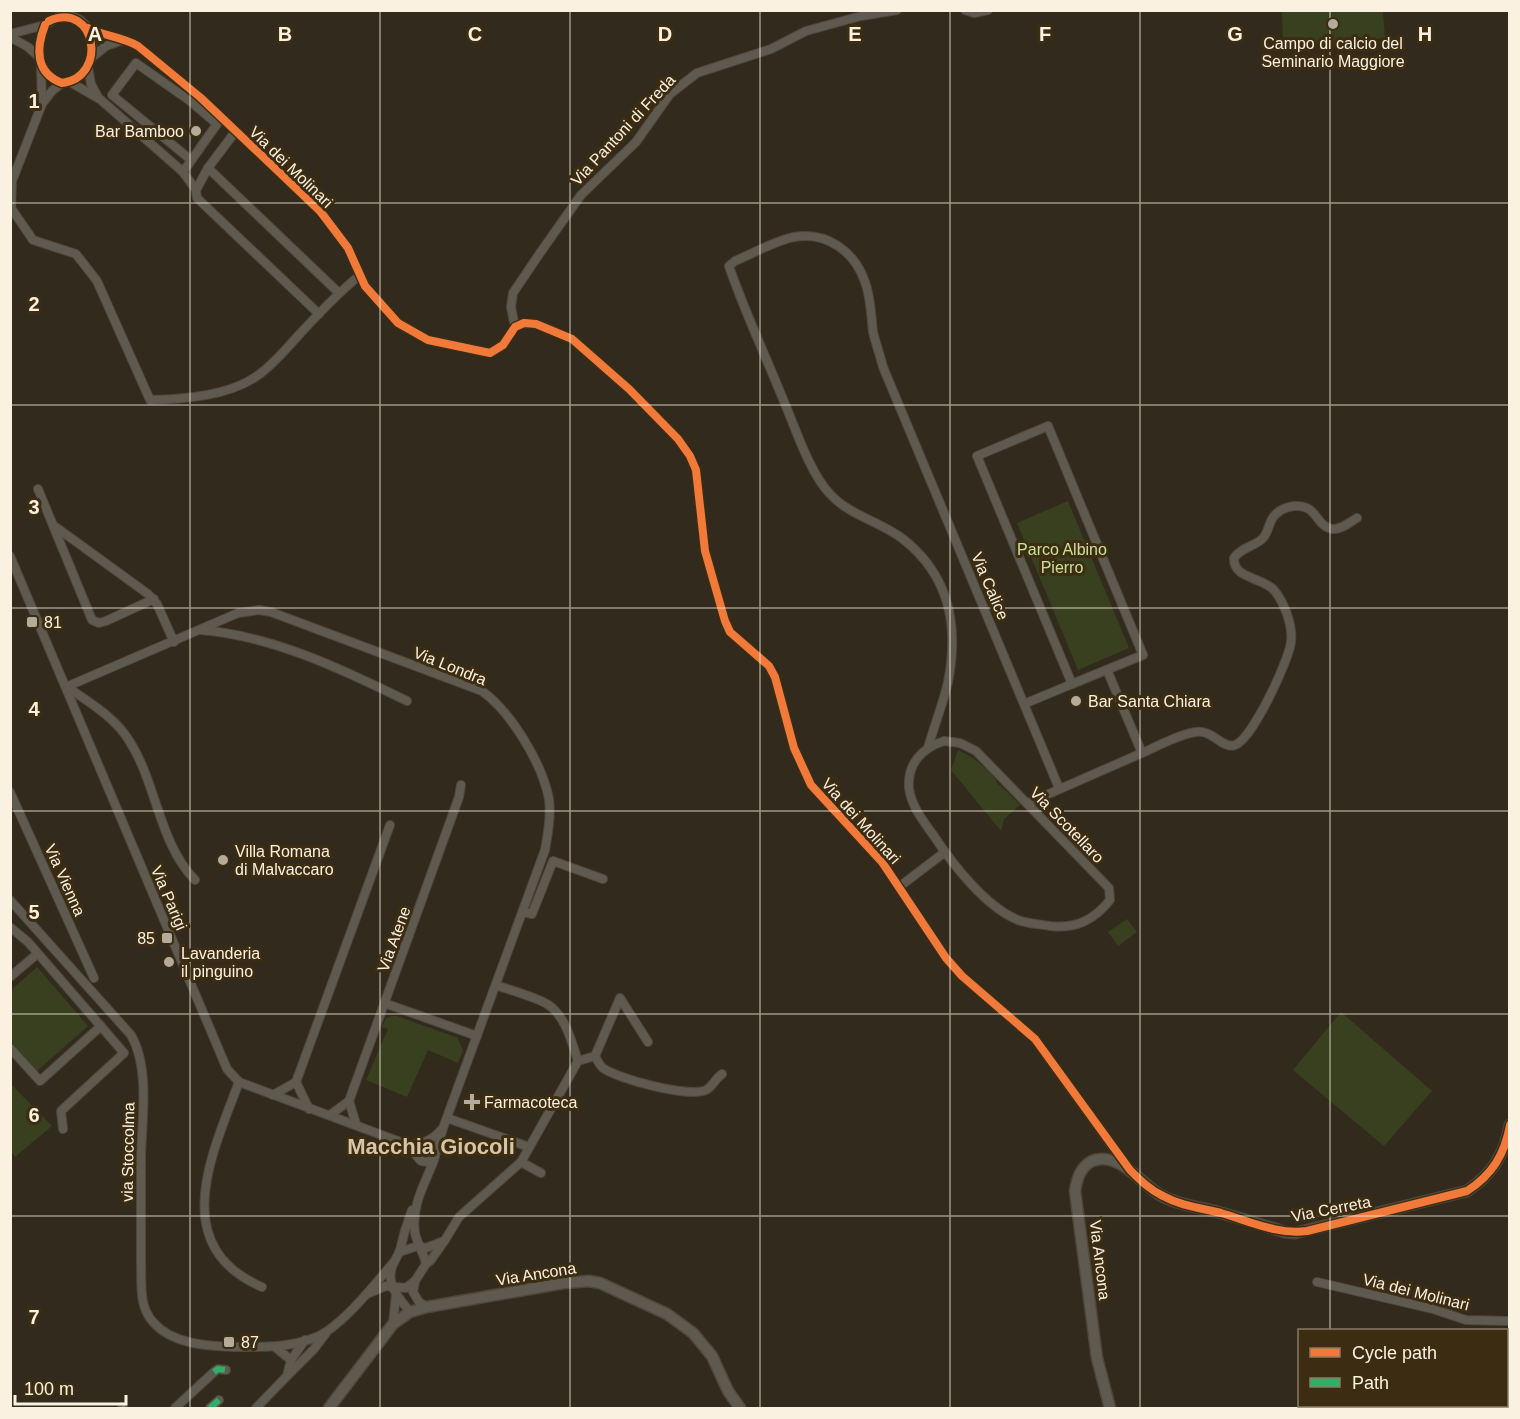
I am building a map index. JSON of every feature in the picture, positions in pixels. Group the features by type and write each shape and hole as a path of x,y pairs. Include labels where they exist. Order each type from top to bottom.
{"street":[{"path":"42,104 39,57 41,33 55,10"},
{"path":"74,10 88,28 91,84 101,100"},
{"name":"Via Pantoni di Freda","path":"515,327 511,308 513,293 581,195 636,142 670,94 697,73 771,49 806,31 861,16 897,10"},
{"path":"965,10 974,13 988,10"},
{"path":"10,36 64,16 80,18"},
{"name":"Via dei Molinari","path":"88,28 107,36 127,40 138,46 196,94 320,211 348,248 365,286 398,323 428,340 489,353 503,345 515,327 524,323 536,324 572,339 629,389 678,439 690,456 699,481 702,535 725,621 730,632 769,666 775,677 794,748 810,785 869,846 954,967 1035,1039 1130,1170"},
{"path":"10,36 39,57"},
{"path":"127,40 106,46 80,76 51,91 42,104 12,181 10,208 33,240 76,254 97,281 150,400 181,399 217,392 256,377 270,366 339,293 360,275"},
{"path":"183,172 192,160 217,124 190,101 136,63 112,95 192,160"},
{"path":"41,66 50,77 66,82 101,100 183,172 196,190 197,198 319,314"},
{"path":"190,101 196,94"},
{"name":"Via dei Molinari","path":"196,190 208,168 235,132"},
{"path":"208,168 339,293"},
{"name":"Via Calice","path":"928,748 947,684 953,644 950,610 932,568 901,537 855,514 829,494 807,455 730,269 731,264 782,241 801,236 821,238 834,243 854,259 865,282 878,349 895,394 1059,788"},
{"path":"1024,704 1143,655 1048,426 977,456 1072,684"},
{"path":"38,489 92,620 99,623 106,621 153,599"},
{"path":"1028,803 1195,732 1209,734 1230,746 1243,741 1255,726 1284,663 1291,635 1287,618 1274,591 1263,582 1239,571 1234,558 1241,550 1263,538 1272,519 1285,508 1307,507 1325,526 1333,529 1341,528 1357,518"},
{"path":"52,524 153,599 174,642"},
{"name":"Via Parigi","path":"10,556 227,1069 239,1082"},
{"name":"Via Londra","path":"66,687 238,613 259,610 271,612 472,686 492,698 514,726 539,769 548,799 550,813 545,850 434,1158"},
{"path":"199,630 228,632 285,648 371,683 407,701"},
{"path":"1107,670 1142,753"},
{"path":"66,687 99,709 126,734 144,770 177,856 195,880"},
{"name":"Via Scotellaro","path":"944,741 960,743 976,751 1028,803 1109,888 1110,900 1089,920 1057,926 1018,920 1000,910 945,852 917,811 909,788 912,767 916,759 928,748 944,741"},
{"name":"Via Atene","path":"349,1101 459,797 461,785"},
{"name":"Via Vienna","path":"10,792 94,978"},
{"path":"273,1095 296,1082 390,825"},
{"path":"899,887 945,852"},
{"path":"523,912 532,914 553,861 603,879"},
{"name":"via Stoccolma","path":"10,900 131,1035 139,1053 142,1076 142,1297 153,1323 184,1340 219,1346 275,1347 316,1337 330,1329"},
{"path":"10,927 18,933 124,1053 61,1112 63,1129"},
{"path":"10,939 18,933"},
{"path":"10,977 37,954"},
{"path":"496,985 549,1005 560,1017 568,1032 578,1061"},
{"path":"595,1056 620,998 648,1042"},
{"path":"384,1003 477,1036"},
{"path":"10,1048 40,1081 101,1026"},
{"path":"394,1291 406,1288 415,1281 459,1217 521,1162 578,1061 595,1056"},
{"path":"595,1056 602,1067 635,1082 653,1087 707,1090 722,1074"},
{"path":"262,1287 242,1277 225,1263 212,1244 205,1226 206,1185 216,1142 239,1082 406,1144 417,1145 432,1139 443,1128"},
{"path":"296,1082 309,1109"},
{"path":"330,1114 349,1101 356,1124"},
{"path":"447,1118 529,1147"},
{"name":"Via Cerreta","path":"1130,1170 1160,1195 1176,1203 1295,1233 1467,1191 1483,1179 1497,1163 1506,1142 1509,1125"},
{"path":"425,1142 419,1158 426,1180"},
{"path":"406,1144 419,1158 428,1162 434,1158"},
{"path":"393,1324 394,1291 389,1275 399,1252 403,1233 434,1158"},
{"name":"Via Ancona","path":"1110,1408 1098,1358 1075,1191 1079,1173 1098,1158 1108,1159 1130,1170"},
{"path":"521,1162 542,1173"},
{"path":"416,1200 414,1221 418,1246 425,1256 426,1264"},
{"path":"399,1252 418,1246 426,1248 445,1240"},
{"path":"256,1408 393,1263"},
{"path":"410,1312 415,1281"},
{"name":"Via Ancona","path":"329,1408 393,1324 410,1312 564,1283 589,1281 600,1283 667,1314 693,1333 712,1356 728,1391 740,1408"},
{"name":"Via dei Molinari","path":"1317,1282 1433,1309 1466,1320 1509,1321"},
{"path":"367,1293 386,1286 394,1291 410,1312"},
{"path":"413,1292 419,1302 428,1307"},
{"path":"287,1376 291,1360 305,1340"},
{"path":"275,1347 291,1360"},
{"path":"175,1408 218,1369 226,1370"},
{"path":"210,1408 219,1400"}],"green space":[{"name":"Campo di calcio del Seminario Maggiore","path":"1282,11 1383,11 1385,38 1283,47"},
{"name":"Parco Albino Pierro","path":"1068,501 1129,648 1078,670 1017,523"},
{"path":"958,750 982,765 993,775 999,786 1020,805 1004,819 1001,831 951,770"},
{"path":"1127,919 1137,932 1118,946 1108,932"},
{"path":"37,967 88,1026 37,1071 11,1041 10,991"},
{"path":"1341,1012 1432,1091 1384,1146 1293,1070"},
{"path":"397,1016 458,1038 463,1051 458,1063 428,1050 407,1097 366,1080 388,1029 382,1027 386,1018"},
{"path":"10,1083 52,1126 15,1157 11,1152"}],"marked path":[{"path":"214,1372 218,1369 226,1370"},
{"path":"210,1408 219,1400"}],"cycle path":[{"path":"45,25 39,51 42,66 53,79 62,83 77,78 86,68 91,55 91,42 86,30 77,21 65,17 49,21"},
{"path":"88,28 138,46 201,98 320,211 348,248 365,286 398,323 428,340 490,353 503,345 515,327 524,323 536,324 572,339 629,389 678,439 690,456 696,470 705,551 725,621 730,632 769,666 775,677 794,748 811,785 882,862 946,958 962,976 1035,1039 1130,1170 1149,1188 1177,1202 1264,1226 1285,1231 1307,1231 1467,1191 1484,1178 1496,1163 1505,1145 1510,1125"}],"place":[{"name":"Campo di calcio del Seminario Maggiore","path":"1333,24"},
{"name":"Bar Bamboo","path":"196,131"},
{"name":"81","path":"32,622"},
{"name":"Bar Santa Chiara","path":"1076,701"},
{"name":"Villa Romana di Malvaccaro","path":"223,860"},
{"name":"85","path":"167,938"},
{"name":"Lavanderia il pinguino","path":"169,962"},
{"name":"Farmacoteca","path":"472,1102"},
{"name":"87","path":"229,1342"}],"district":[{"name":"Macchia Giocoli","path":"431,1146"}]}
